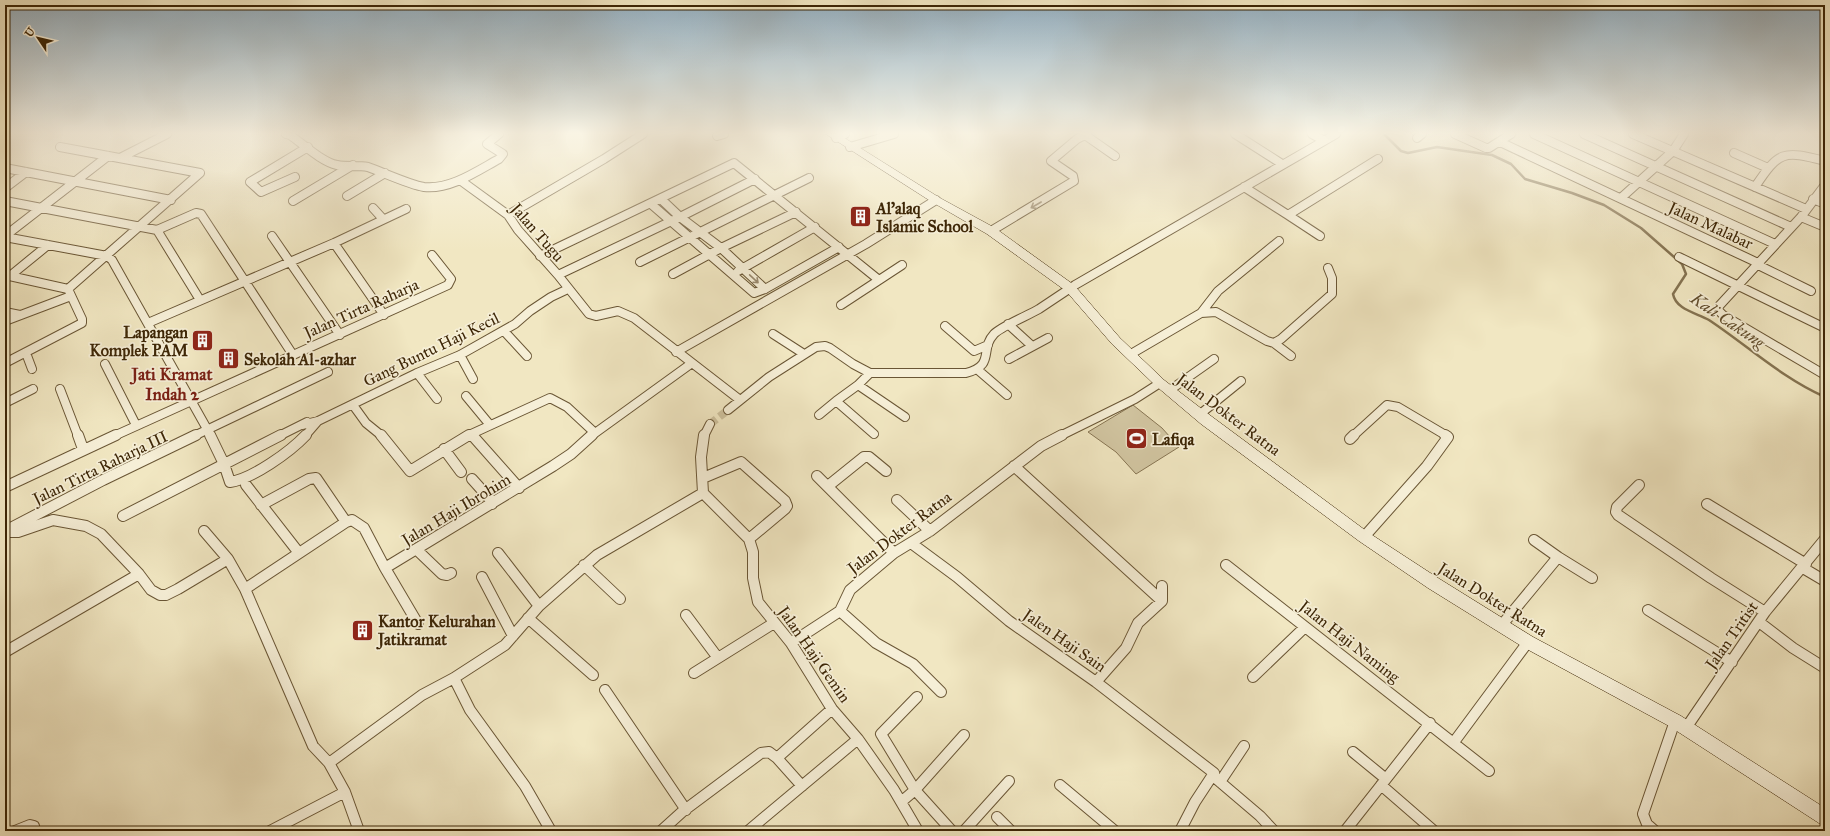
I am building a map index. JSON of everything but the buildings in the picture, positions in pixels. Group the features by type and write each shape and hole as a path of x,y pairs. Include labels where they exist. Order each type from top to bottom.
{"street":[{"path":"5,188 25,173"},
{"path":"31,173 170,200"},
{"path":"5,237 86,173"},
{"path":"5,321 69,292 107,256 199,176 200,173"},
{"path":"264,173 250,182 261,192 295,177"},
{"path":"293,201 342,173"},
{"path":"347,196 385,173 410,184 428,188 437,187 460,180 473,173"},
{"path":"508,215 580,173"},
{"path":"540,256 713,173"},
{"path":"748,173 879,280"},
{"name":"Jalan Dokter Ratna","path":"892,173 991,231 1070,288 1116,341 1165,387 1199,415 1364,537 1433,584 1528,642 1681,724 1825,818"},
{"path":"991,231 1074,181 1073,176 1068,173"},
{"path":"728,410 769,377 816,347 826,346 853,364 870,373 966,373 978,370 983,366 986,360 990,338 994,333 1008,324 1039,309 1070,288 1267,173"},
{"path":"1288,215 1355,173"},
{"name":"Jalan Malabar","path":"1567,173 1811,291"},
{"path":"1620,173 1775,244"},
{"path":"1621,198 1650,173"},
{"path":"1672,173 1791,227"},
{"path":"1723,173 1806,209"},
{"path":"1755,187 1765,173"},
{"path":"640,262 810,178"},
{"path":"558,275 680,217 755,179"},
{"name":"Jalan Tugu","path":"460,180 508,215 518,230 558,275 589,314 596,316 615,310 622,310 676,352"},
{"path":"1825,185 1801,216 1719,306 1718,310 1723,315 1825,375"},
{"path":"1244,187 1320,236"},
{"path":"661,199 680,217 721,248 765,289"},
{"path":"1813,199 1825,204"},
{"path":"740,400 676,352 848,254 936,200"},
{"path":"5,201 157,230 196,214 201,214 293,355"},
{"path":"651,204 732,274 750,292 754,293 765,289 791,275 839,247"},
{"path":"373,208 383,219"},
{"path":"148,323 334,244 406,209"},
{"path":"673,274 709,254 796,212"},
{"path":"1801,216 1825,227"},
{"path":"732,274 815,227"},
{"path":"157,230 200,300"},
{"path":"272,236 340,334"},
{"path":"5,237 107,256 112,260 208,431 224,464 230,482 237,481 285,455 308,434 318,418"},
{"path":"1131,354 1201,313 1218,291 1279,241"},
{"path":"334,244 384,315"},
{"path":"8,276 48,245"},
{"name":"Jalan Tirta Raharja","path":"5,487 83,449 448,285 451,280 432,256"},
{"path":"1679,257 1825,328"},
{"path":"841,305 902,265"},
{"path":"1274,343 1281,340 1332,294 1332,278 1328,268"},
{"path":"791,275 799,282"},
{"path":"5,363 79,326 82,323 82,319 69,292 8,276"},
{"name":"Gang Buntu Haji Kecil","path":"123,516 302,425 353,405 417,373 460,355 504,331 530,311 568,289"},
{"path":"5,312 20,315"},
{"path":"1201,313 1205,314 1216,312 1267,341 1274,343 1291,356"},
{"path":"1008,324 1032,346"},
{"path":"945,326 974,351 988,345"},
{"path":"504,331 527,356"},
{"path":"773,334 804,354"},
{"path":"1009,359 1048,338"},
{"path":"26,353 32,369"},
{"path":"460,355 473,379"},
{"path":"1165,387 1214,359"},
{"name":"Jalan Haji Ibrohim","path":"384,568 417,550 519,488 571,454 595,433 692,363"},
{"path":"105,364 136,425"},
{"path":"978,370 1007,395"},
{"name":"Jalan Tirta Raharja III","path":"5,531 103,480 208,431 328,372"},
{"path":"417,373 437,399"},
{"path":"819,415 858,385 870,373"},
{"path":"1199,415 1241,381"},
{"path":"858,385 905,417"},
{"name":"Jalan Dokter Ratna","path":"840,612 850,590 894,553 930,531 1041,446 1135,399 1165,387"},
{"path":"5,403 34,389"},
{"path":"60,389 83,449"},
{"path":"466,396 490,424"},
{"path":"353,405 366,423 380,434 410,472 444,449 490,424 550,398 554,398 567,407 595,433"},
{"path":"836,402 874,434"},
{"path":"1350,438 1387,405 1398,407 1448,437 1427,466 1364,537"},
{"path":"703,478 741,462 785,501 787,506 749,539 703,493 702,441 705,431 710,424"},
{"path":"472,434 519,488"},
{"path":"444,449 461,472"},
{"path":"828,486 864,457 869,457 886,471"},
{"path":"1014,466 1162,601"},
{"path":"817,476 894,553"},
{"path":"261,505 309,479 316,478 346,522"},
{"path":"472,479 489,498 492,504"},
{"path":"246,485 299,553"},
{"path":"1639,485 1617,507 1616,512 1618,515 1765,612"},
{"path":"329,762 422,695 454,678 505,645 539,606 597,555 703,493"},
{"path":"897,500 930,531"},
{"path":"1707,504 1805,566 1825,581"},
{"path":"5,531 18,532 53,520 86,526 101,534 139,574 155,594 166,595 228,559"},
{"path":"245,589 346,522 352,520 364,528 384,568 418,624"},
{"path":"204,531 228,559 245,589 313,746 329,762 345,792 359,831"},
{"name":"Jalan Haji Gemin","path":"749,539 753,552 753,578 758,602 791,643 812,680 832,709 864,745 918,831"},
{"name":"Jalan Tritist","path":"1655,831 1647,824 1643,814 1681,724 1732,662 1765,612 1805,566 1825,539"},
{"path":"1534,540 1592,578"},
{"name":"Jalen Haji Sain","path":"911,543 956,577 1009,621 1096,682 1210,769 1217,779 1274,831"},
{"path":"417,550 442,574 451,574"},
{"path":"498,553 539,606"},
{"path":"1501,626 1558,557"},
{"path":"584,565 620,599"},
{"name":"Jalan Haji Naming","path":"1226,565 1430,723 1489,771"},
{"path":"5,652 139,574"},
{"path":"482,577 513,636"},
{"path":"1096,682 1126,648 1138,623 1162,601 1162,586"},
{"path":"1648,610 1732,662"},
{"path":"791,643 840,612 876,643 913,664 941,692"},
{"path":"686,615 718,658"},
{"path":"528,618 593,675"},
{"path":"1759,622 1793,648 1825,668"},
{"path":"694,673 774,623"},
{"path":"1253,677 1305,627"},
{"path":"1454,742 1528,642"},
{"path":"454,678 470,710 525,786 551,831"},
{"path":"605,690 686,810"},
{"path":"917,697 881,734 915,790 952,831"},
{"path":"777,758 832,709"},
{"path":"1346,831 1430,723"},
{"path":"901,802 915,790 964,734"},
{"path":"748,831 802,786 864,745"},
{"path":"1180,831 1195,802 1217,779 1244,746"},
{"path":"661,831 761,753 769,752 777,758 802,786"},
{"path":"1353,752 1434,831"},
{"path":"964,831 1009,781"},
{"path":"1060,785 1115,831"},
{"path":"270,831 289,826 345,792"},
{"path":"997,817 1011,831"},
{"path":"15,831 30,825 34,826 35,831"}],"shaded area":[{"name":"Lafiqa","path":"1133,405 1162,428 1179,447 1136,474 1116,452 1088,432"}],"waterway":[{"name":"Kali Cakung","path":"1519,173 1525,179 1572,193 1604,205 1641,228 1682,264 1686,274 1673,294 1678,304 1709,320 1794,381 1825,397"}],"tunnel":[{"path":"710,424 728,410"}],"place":[{"name":"Al'alaq Islamic School","path":"860,217"},
{"name":"Lapangan Komplek PAM","path":"203,341"},
{"name":"Sekolah Al-azhar","path":"228,359"},
{"name":"Lafiqa","path":"1136,439"},
{"name":"Kantor Kelurahan Jatikramat","path":"362,630"}],"district":[{"name":"Jati Kramat Indah 2","path":"172,384"}]}
